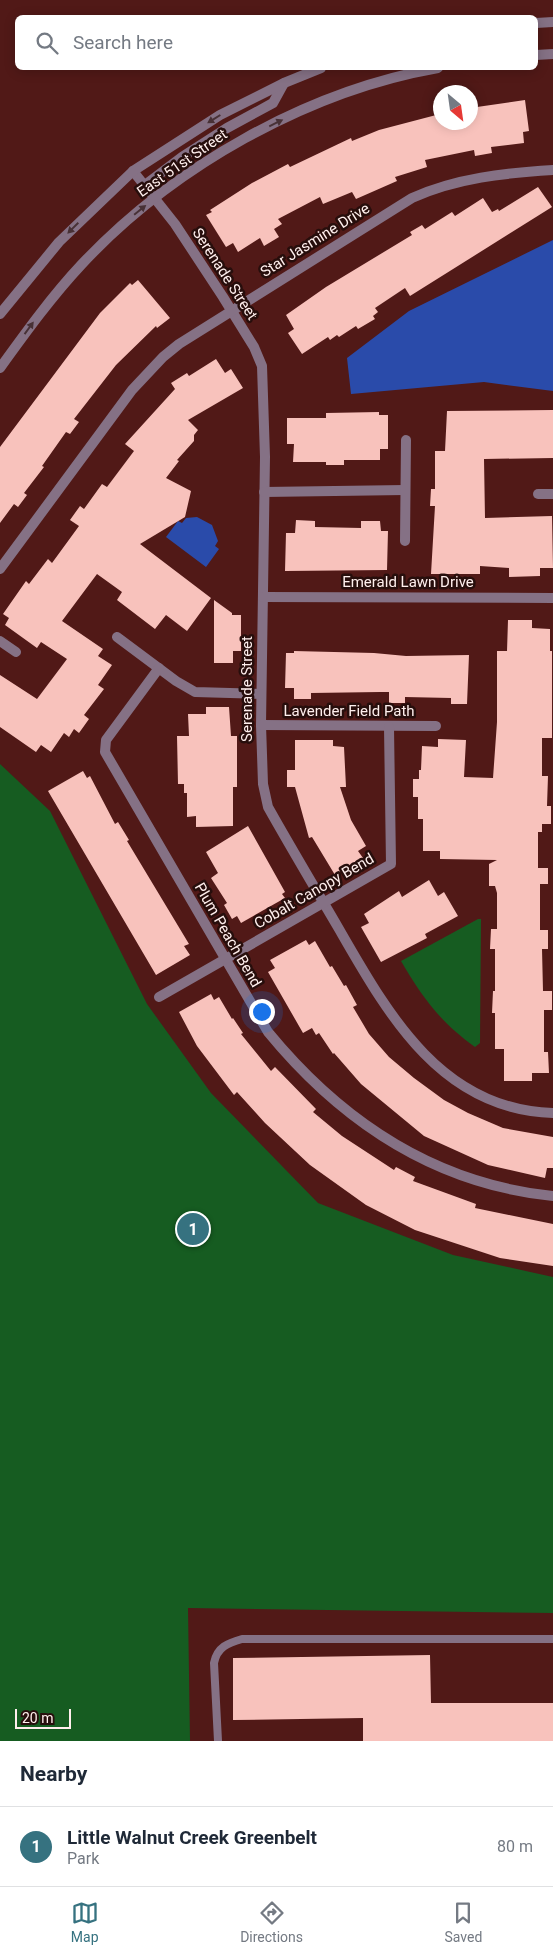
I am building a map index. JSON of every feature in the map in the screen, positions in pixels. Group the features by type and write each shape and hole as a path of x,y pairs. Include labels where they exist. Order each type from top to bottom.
{"street":[{"path":"538,23 553,22"},
{"path":"538,55 553,54"},
{"name":"East 51st Street","path":"0,314 59,242 133,171 220,115 284,83 317,70"},
{"name":"East 51st Street","path":"0,368 35,320 83,264 130,218 156,198 234,144 302,110 361,88 430,70"},
{"path":"145,185 182,157 219,133 273,103 284,83"},
{"name":"Star Jasmine Drive","path":"0,569 132,390 163,357 232,310 398,205 426,192 483,177 553,170"},
{"name":"Serenade Street","path":"133,171 156,198 232,310 254,347 262,366 264,492 261,725 265,799 370,982 399,1026 428,1059 476,1093 514,1107 553,1113"},
{"path":"405,541 406,440"},
{"path":"264,492 405,490"},
{"path":"538,494 553,494"},
{"name":"Emerald Lawn Drive","path":"263,597 553,598"},
{"path":"117,637 195,692 262,694"},
{"path":"0,641 16,652"},
{"name":"Plum Peach Bend","path":"159,668 106,740 105,752 268,1032 298,1068 361,1123 389,1141 438,1166 471,1179 504,1189 553,1196"},
{"name":"Lavender Field Path","path":"261,725 436,726"},
{"name":"Cobalt Canopy Bend","path":"159,997 391,864 389,727"}],"lane":[{"path":"218,1741 214,1663 216,1655 221,1648 230,1642 242,1640 553,1639"}],"green space":[{"path":"0,764 50,811 147,1004 211,1093 318,1203 453,1255 553,1277 553,1613 188,1608 190,1741 0,1741"},
{"path":"481,919 480,1043 475,1047 452,1028 433,1008 401,961"}],"water":[{"path":"553,240 553,391 484,382 351,394 347,358 409,311"},
{"path":"197,517 212,525 218,541 215,546 219,549 206,567 166,537 178,521 182,523 186,518"}],"building":[{"path":"525,100 529,131 523,132 524,143 491,147 492,153 475,156 474,150 425,160 427,167 395,177 397,181 356,199 352,192 323,204 320,197 278,219 282,224 274,229 279,237 264,246 260,238 238,252 233,243 226,247 206,215 212,212 210,210 252,183 288,164 290,167 351,138 352,141 379,130 433,116 433,130 478,130 478,107"},
{"path":"538,187 552,207 410,296 405,288 375,308 378,312 373,316 375,319 358,329 356,326 339,337 337,335 330,340 328,337 302,354 288,333 294,329 286,315 326,287 412,235 410,232 422,225 425,229 452,212 455,216 483,198 492,212 498,209 499,211"},
{"path":"138,280 170,318 157,328 156,326 116,365 74,419 79,422 70,434 66,432 42,466 44,467 24,493 27,495 18,507 14,504 0,523 0,447 100,313 130,283 132,285"},
{"path":"216,359 225,373 231,369 243,388 188,420 198,430 194,435 194,441 177,460 179,461 166,478 191,491 185,517 140,544 211,598 187,631 166,615 155,629 117,600 122,592 97,574 62,621 103,649 98,656 112,665 98,685 104,689 84,715 89,719 79,733 74,729 69,737 64,733 51,752 41,745 36,752 0,727 0,675 37,699 67,659 41,642 37,648 5,625 9,618 3,614 26,581 29,584 48,559 52,563 79,526 70,520 80,506 84,509 102,484 107,487 134,451 125,444 175,389 171,383 187,373 189,376"},
{"path":"553,410 553,458 484,459 485,518 552,516 553,568 540,568 540,576 509,577 509,568 480,566 480,574 431,574 435,506 430,506 431,489 435,489 435,451 445,451 447,411"},
{"path":"379,412 379,415 388,415 388,449 380,449 380,460 344,460 344,465 326,465 326,462 293,462 294,444 287,444 287,418 326,418 326,413"},
{"path":"296,520 315,521 315,527 361,528 361,521 380,521 381,531 388,531 387,570 285,571 286,533 295,533"},
{"path":"214,600 232,613 232,615 241,615 241,651 233,651 233,663 214,663"},
{"path":"508,620 532,620 532,628 550,629 550,651 552,651 552,738 542,738 542,776 548,776 547,806 551,806 551,824 542,824 542,832 538,832 538,868 548,868 548,884 540,884 540,930 548,930 548,949 542,949 543,991 552,991 552,1010 544,1010 544,1052 548,1052 549,1073 532,1073 532,1081 504,1081 504,1049 495,1049 495,1013 492,1013 493,991 495,991 495,949 490,949 491,929 497,929 497,893 495,886 489,886 489,864 497,860 440,859 440,851 423,851 423,819 418,819 418,797 413,797 413,779 419,779 419,770 421,770 422,746 438,747 438,739 466,740 464,777 493,778 497,722 497,651 507,651"},
{"path":"294,651 374,653 406,656 469,655 467,704 451,704 451,698 405,697 405,703 389,703 389,692 311,693 311,699 294,699 294,688 285,688 286,653 294,653"},
{"path":"206,707 229,707 231,736 237,736 237,787 233,787 233,826 196,827 196,816 187,817 187,793 184,793 184,784 178,784 177,736 189,736 188,714 206,714"},
{"path":"295,740 333,740 333,746 344,747 346,787 340,787 351,820 366,846 358,851 363,858 335,875 312,837 309,838 295,787 287,787 287,770 295,770"},
{"path":"83,771 87,778 90,776 115,824 118,822 129,840 127,841 189,944 184,946 190,955 156,975 48,791"},
{"path":"248,826 285,892 282,894 285,898 241,923 237,916 232,919 224,905 227,903 211,878 218,873 206,852"},
{"path":"429,880 438,896 444,892 458,916 425,934 427,938 381,962 361,927 369,923 364,914 399,891 402,897"},
{"path":"306,940 309,945 315,941 330,967 332,966 344,986 346,985 357,1005 353,1007 369,1034 389,1057 414,1078 444,1100 503,1128 553,1137 553,1168 547,1168 545,1178 488,1165 424,1136 361,1084 333,1054 319,1033 316,1035 312,1028 303,1033 268,972 275,968 270,960"},
{"path":"211,994 214,1000 219,997 243,1033 241,1034 271,1071 275,1067 316,1109 313,1112 342,1136 394,1170 396,1167 415,1177 413,1181 476,1204 475,1208 553,1224 553,1266 500,1258 415,1230 366,1205 310,1165 265,1123 237,1092 234,1095 197,1046 179,1012"},
{"path":"430,1655 431,1703 553,1703 553,1741 363,1741 363,1718 233,1720 233,1658"}],"place":[{"name":"Little Walnut Creek Greenbelt","path":"193,1229"}]}
